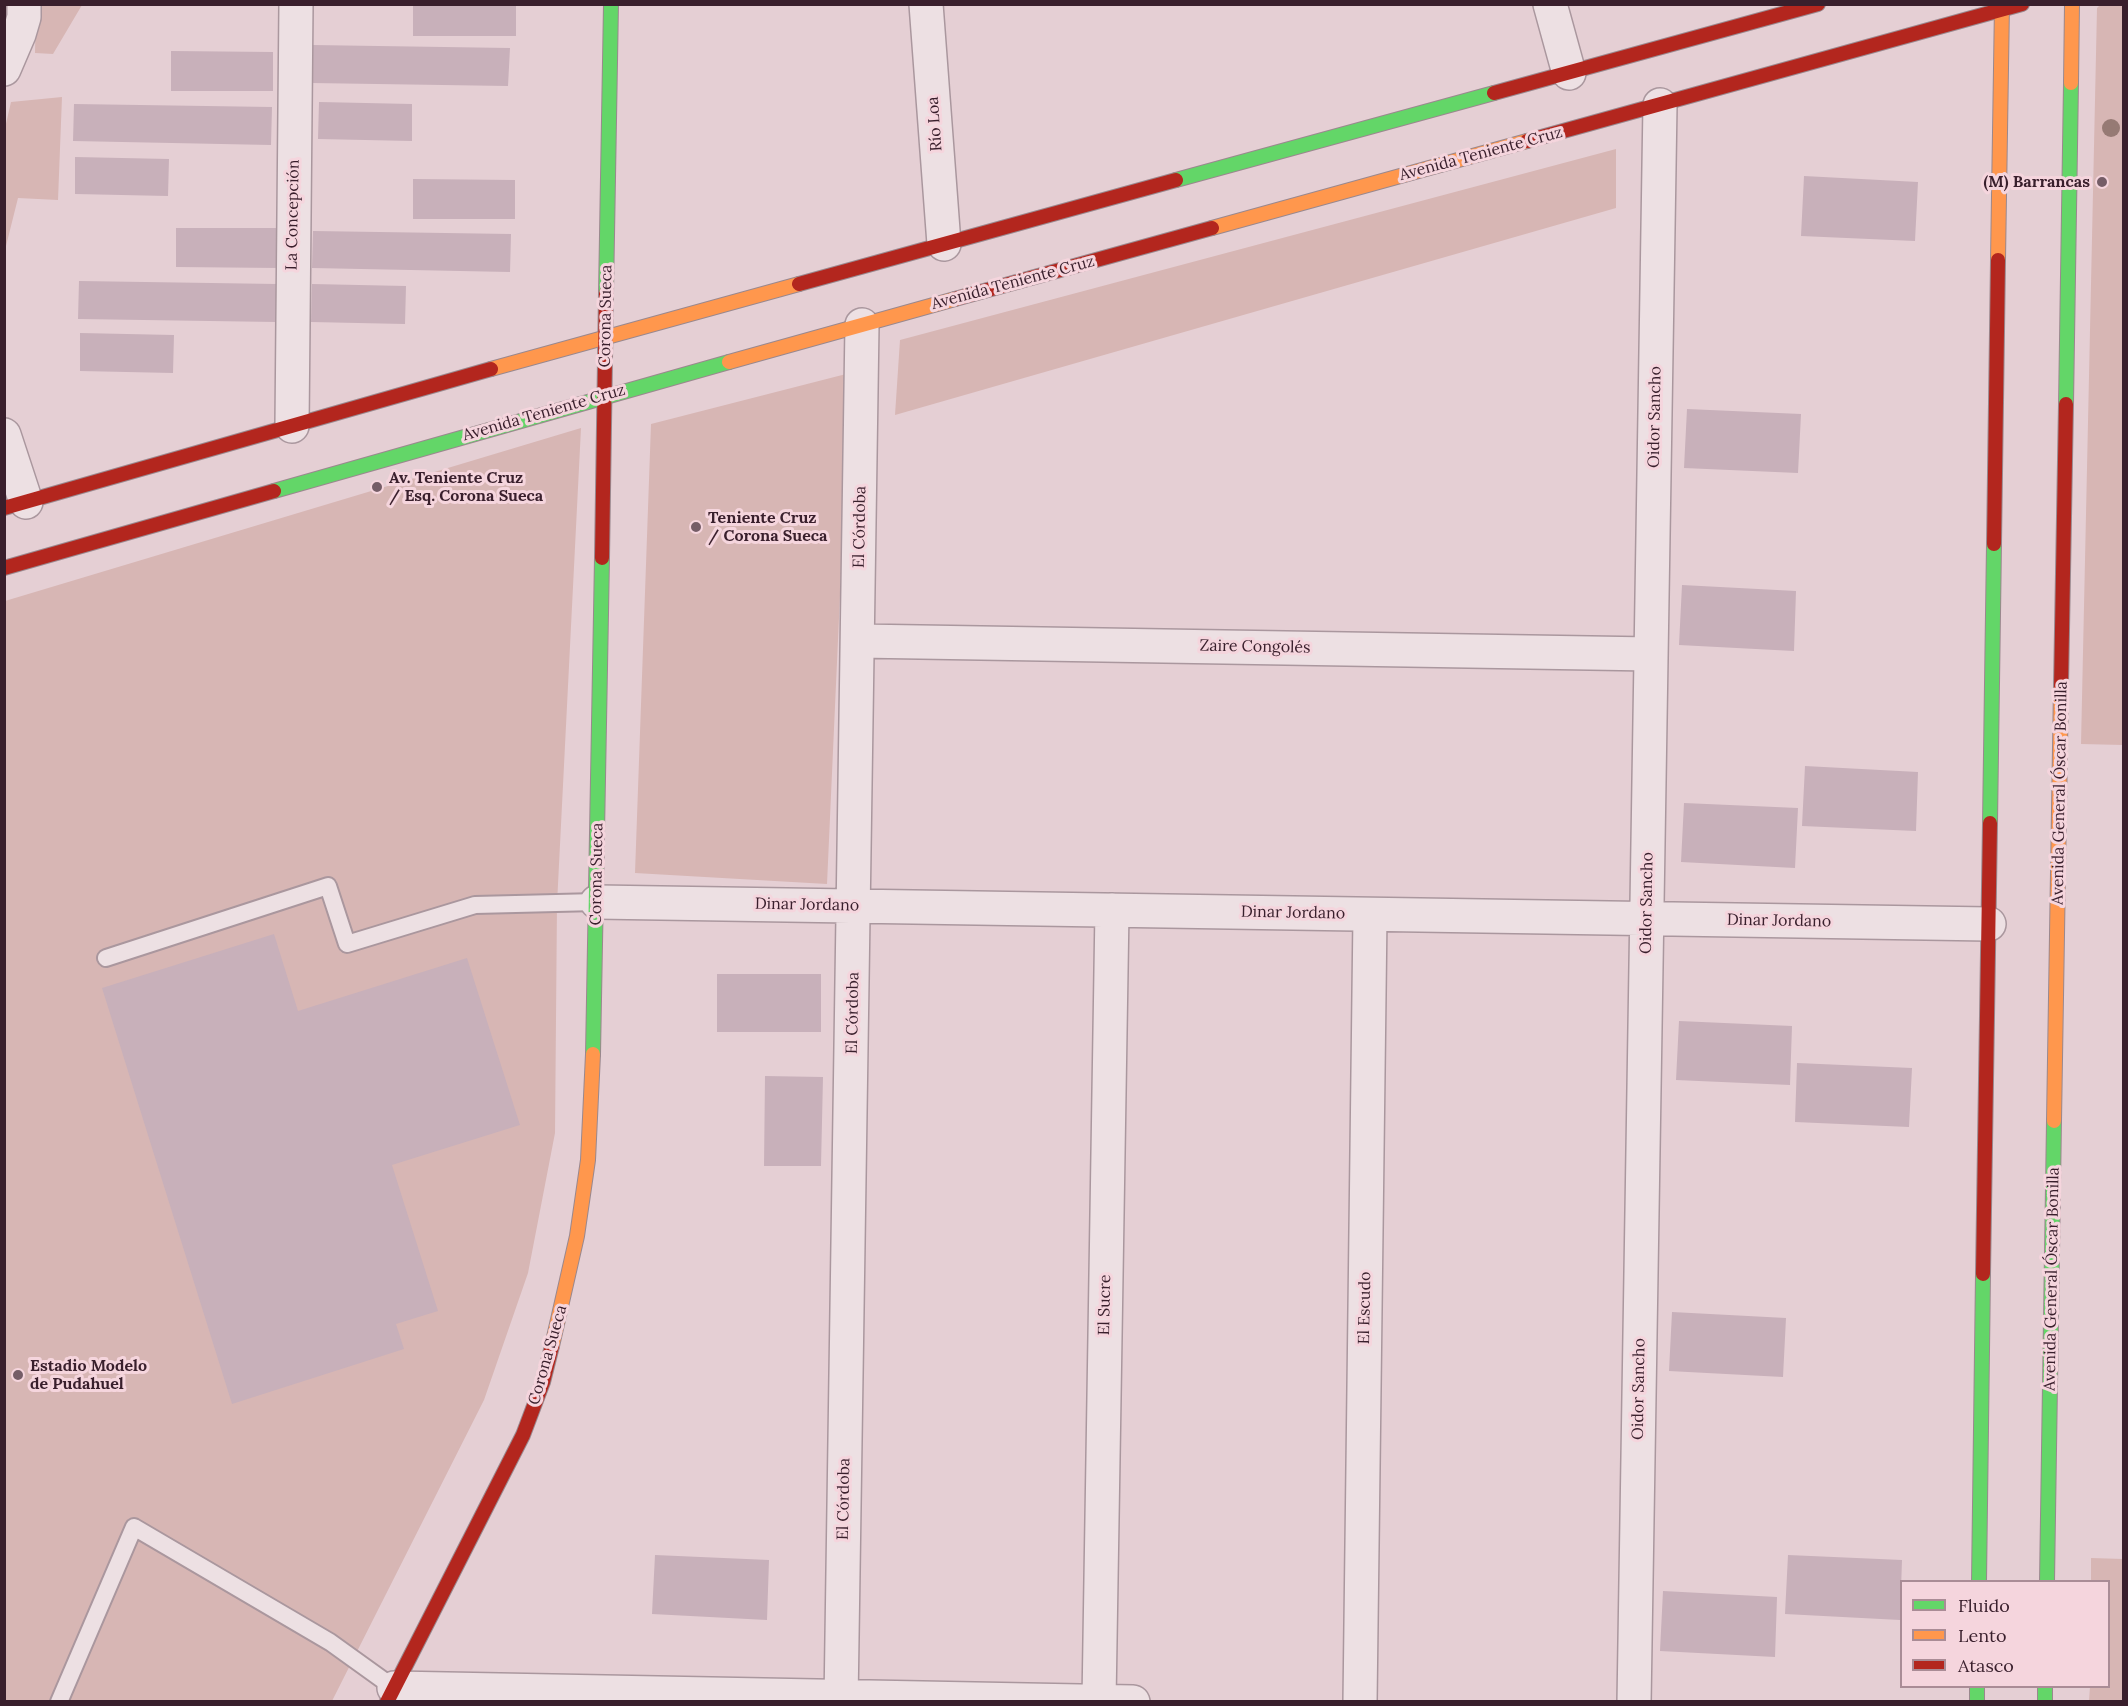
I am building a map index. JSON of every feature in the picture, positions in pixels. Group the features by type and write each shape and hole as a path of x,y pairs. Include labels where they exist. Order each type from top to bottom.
{"main road":[{"name":"Corona Sueca","path":"390,1695 518,1445 543,1382 554,1346 577,1236 588,1160 594,1083 611,4"},
{"name":"Avenida Teniente Cruz","path":"4,568 605,396 1660,105 2002,7 2022,4"},
{"name":"Avenida General Óscar Bonilla","path":"2047,1580 2072,4"},
{"path":"15,505 605,337 1569,73 1800,7"},
{"path":"1979,1580 2002,7"}],"street":[{"path":"4,69 19,34 24,17 24,4"},
{"name":"La Concepción","path":"292,426 296,4"},
{"name":"Río Loa","path":"926,4 944,244"},
{"path":"1550,4 1569,73"},
{"name":"Oidor Sancho","path":"1634,1701 1660,105"},
{"name":"El Córdoba","path":"841,1699 855,906 862,325"},
{"path":"4,435 15,505"},
{"name":"Zaire Congolés","path":"859,641 1651,654"},
{"name":"Dinar Jordano","path":"597,902 1989,924"},
{"name":"El Sucre","path":"1099,1701 1112,910"},
{"name":"El Escudo","path":"1360,1701 1370,915"},
{"path":"390,1695 1133,1701"}],"lane":[{"path":"106,958 328,886 347,944 475,905 597,902"},
{"path":"60,1701 134,1527 330,1642 390,1695"}],"shaded area":[{"path":"2101,4 2124,5 2123,745 2081,744 2097,8"},
{"path":"36,5 82,5 53,54 35,53"},
{"path":"62,97 58,200 18,198 5,250 5,128 11,102"},
{"path":"1616,149 1616,208 895,415 900,340"},
{"path":"850,373 827,884 635,873 651,424"},
{"path":"581,428 557,904 555,1133 528,1273 484,1400 332,1701 5,1702 5,601"},
{"path":"2091,1558 2123,1559 2123,1701 2089,1701 2090,1688 2110,1688 2110,1580 2091,1580"}],"building":[{"path":"413,4 516,4 516,36 413,36"},
{"path":"312,45 510,48 508,86 311,83"},
{"path":"171,51 273,52 273,91 171,91"},
{"path":"319,102 412,104 412,141 318,139"},
{"path":"74,104 272,107 271,145 73,141"},
{"path":"75,157 169,159 168,196 75,194"},
{"path":"1804,176 1918,182 1915,241 1801,236"},
{"path":"413,179 515,180 515,219 413,219"},
{"path":"176,228 279,228 279,268 176,267"},
{"path":"313,231 511,234 510,272 312,268"},
{"path":"79,281 277,284 276,322 78,319"},
{"path":"312,284 406,286 405,324 311,322"},
{"path":"80,333 174,335 173,373 80,371"},
{"path":"1687,409 1801,414 1798,473 1684,468"},
{"path":"1682,585 1796,591 1794,651 1679,645"},
{"path":"1805,766 1918,772 1916,831 1802,826"},
{"path":"1684,803 1798,808 1795,868 1681,862"},
{"path":"274,934 298,1011 467,958 520,1125 392,1165 438,1311 396,1324 404,1349 232,1404 102,988"},
{"path":"717,974 821,974 821,1032 717,1032"},
{"path":"1679,1021 1792,1026 1790,1085 1676,1080"},
{"path":"1797,1063 1912,1068 1909,1127 1795,1122"},
{"path":"765,1076 823,1077 821,1166 764,1166"},
{"path":"1672,1312 1786,1318 1783,1377 1669,1371"},
{"path":"655,1555 769,1560 767,1620 652,1614"},
{"path":"1788,1555 1902,1560 1900,1620 1785,1614"},
{"path":"1663,1591 1777,1597 1775,1657 1660,1651"}],"traffic: fast":[{"path":"606,293 611,4"},
{"path":"2066,404 2071,83"},
{"path":"1176,180 1494,93"},
{"path":"274,491 729,362"},
{"path":"1990,823 1994,544"},
{"path":"593,1054 602,558"},
{"path":"2047,1580 2054,1121"},
{"path":"1979,1580 1983,1274"},
{"path":"1977,1688 1977,1702"},
{"path":"2045,1688 2045,1702"}],"traffic: slow":[{"path":"1998,260 2002,4"},
{"path":"2071,83 2072,4"},
{"path":"1212,228 1527,141"},
{"path":"491,369 799,284"},
{"path":"729,362 955,299"},
{"path":"2054,1121 2061,686"},
{"path":"552,1346 577,1236 588,1160 593,1054"}],"traffic: jam":[{"path":"1494,93 1818,4"},
{"path":"1527,141 2022,4"},
{"path":"799,284 1176,180"},
{"path":"955,299 1212,228"},
{"path":"1994,544 1998,260"},
{"path":"602,558 606,293"},
{"path":"4,508 491,369"},
{"path":"2061,686 2066,404"},
{"path":"4,568 274,491"},
{"path":"1983,1274 1990,823"},
{"path":"387,1702 523,1435 543,1382 552,1346"}],"place":[{"name":"(M) Barrancas","path":"2102,182"},
{"name":"Av. Teniente Cruz / Esq. Corona Sueca","path":"377,487"},
{"name":"Teniente Cruz / Corona Sueca","path":"696,527"},
{"name":"Estadio Modelo de Pudahuel","path":"18,1375"}]}
